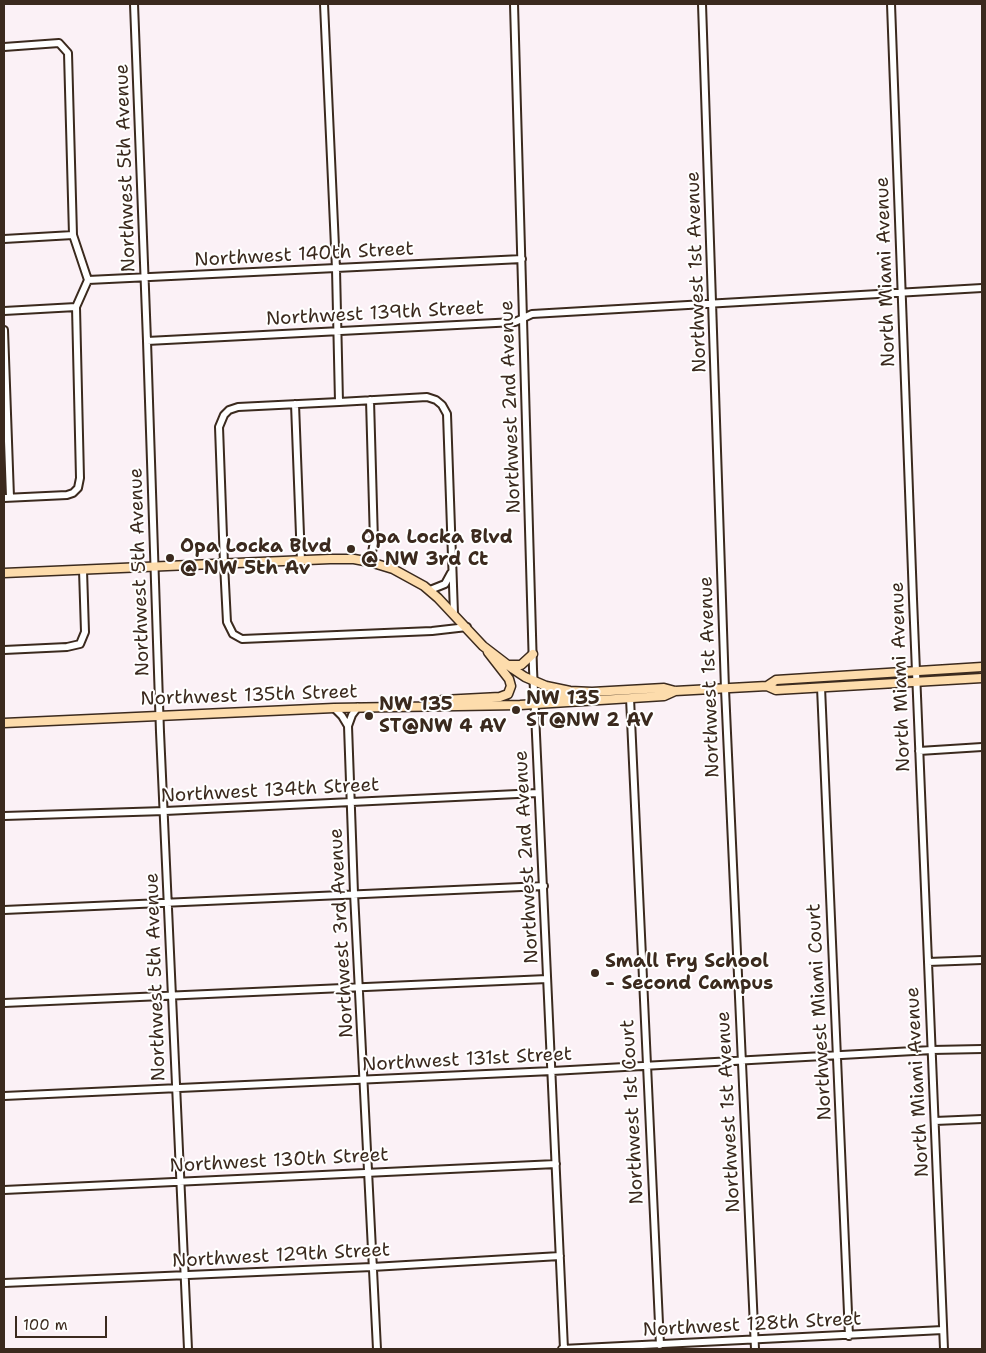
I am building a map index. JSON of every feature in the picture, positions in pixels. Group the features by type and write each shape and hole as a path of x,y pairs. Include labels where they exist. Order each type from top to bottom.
{"main road":[{"path":"4,573 340,559 370,562 402,572 430,590 467,627 493,661 510,679 511,686 508,694 500,697 442,700 422,706"},
{"name":"Northwest 135th Street","path":"483,646 507,665 534,681 554,688 585,692 664,688 675,691 767,686 776,690 982,678"},
{"path":"507,665 521,665 533,654"},
{"name":"Northwest 135th Street","path":"767,686 776,680 982,667"},
{"path":"821,687 824,682 850,680 859,675"},
{"name":"Northwest 135th Street","path":"4,723 358,707 630,698 664,696 675,691"},
{"path":"535,701 572,696 585,692"}],"street":[{"name":"Northwest 5th Avenue","path":"134,4 154,567 188,1349"},
{"path":"324,4 336,269 339,402"},
{"name":"Northwest 2nd Avenue","path":"514,4 538,793 544,886 564,1349"},
{"name":"Northwest 1st Avenue","path":"702,4 725,689 755,1349"},
{"name":"North Miami Avenue","path":"892,4 919,751 944,1349"},
{"path":"4,46 59,43 68,53 72,235 88,280 76,307 80,478 78,488 73,493 67,495 7,498 4,330"},
{"path":"4,239 72,235"},
{"name":"Northwest 140th Street","path":"88,280 522,260"},
{"name":"Northwest 139th Street","path":"147,341 515,322 532,314 982,288"},
{"path":"4,311 76,307"},
{"path":"454,614 454,581 451,572 447,414 442,405 436,400 427,398 238,407 228,410 219,426 227,622 233,634 242,639 432,631 467,627"},
{"path":"370,400 374,542 370,562"},
{"path":"295,404 300,561"},
{"path":"4,650 73,647 82,641 85,632 84,570"},
{"path":"430,590 445,584 451,572"},
{"name":"Northwest Miami Court","path":"821,687 849,1336"},
{"name":"Northwest 1st Court","path":"630,698 660,1345"},
{"path":"348,726 352,715 358,707"},
{"path":"334,708 348,726"},
{"name":"Northwest 3rd Avenue","path":"348,726 354,893 376,1349"},
{"path":"919,751 982,747"},
{"name":"Northwest 134th Street","path":"4,816 165,811 538,793"},
{"path":"4,910 544,886"},
{"path":"928,962 982,960"},
{"path":"4,1003 547,979"},
{"name":"Northwest 131st Street","path":"4,1096 552,1071 982,1048"},
{"path":"935,1122 982,1119"},
{"name":"Northwest 130th Street","path":"4,1190 556,1164"},
{"name":"Northwest 129th Street","path":"4,1283 372,1267 560,1256"},
{"name":"Northwest 128th Street","path":"564,1349 755,1341 943,1330"}],"place":[{"name":"Opa Locka Blvd @ NW 3rd Ct","path":"351,549"},
{"name":"Opa Locka Blvd @ NW 5th Av","path":"170,558"},
{"name":"NW 135 ST@NW 2 AV","path":"516,710"},
{"name":"NW 135 ST@NW 4 AV","path":"369,716"},
{"name":"Small Fry School - Second Campus","path":"595,973"}]}
